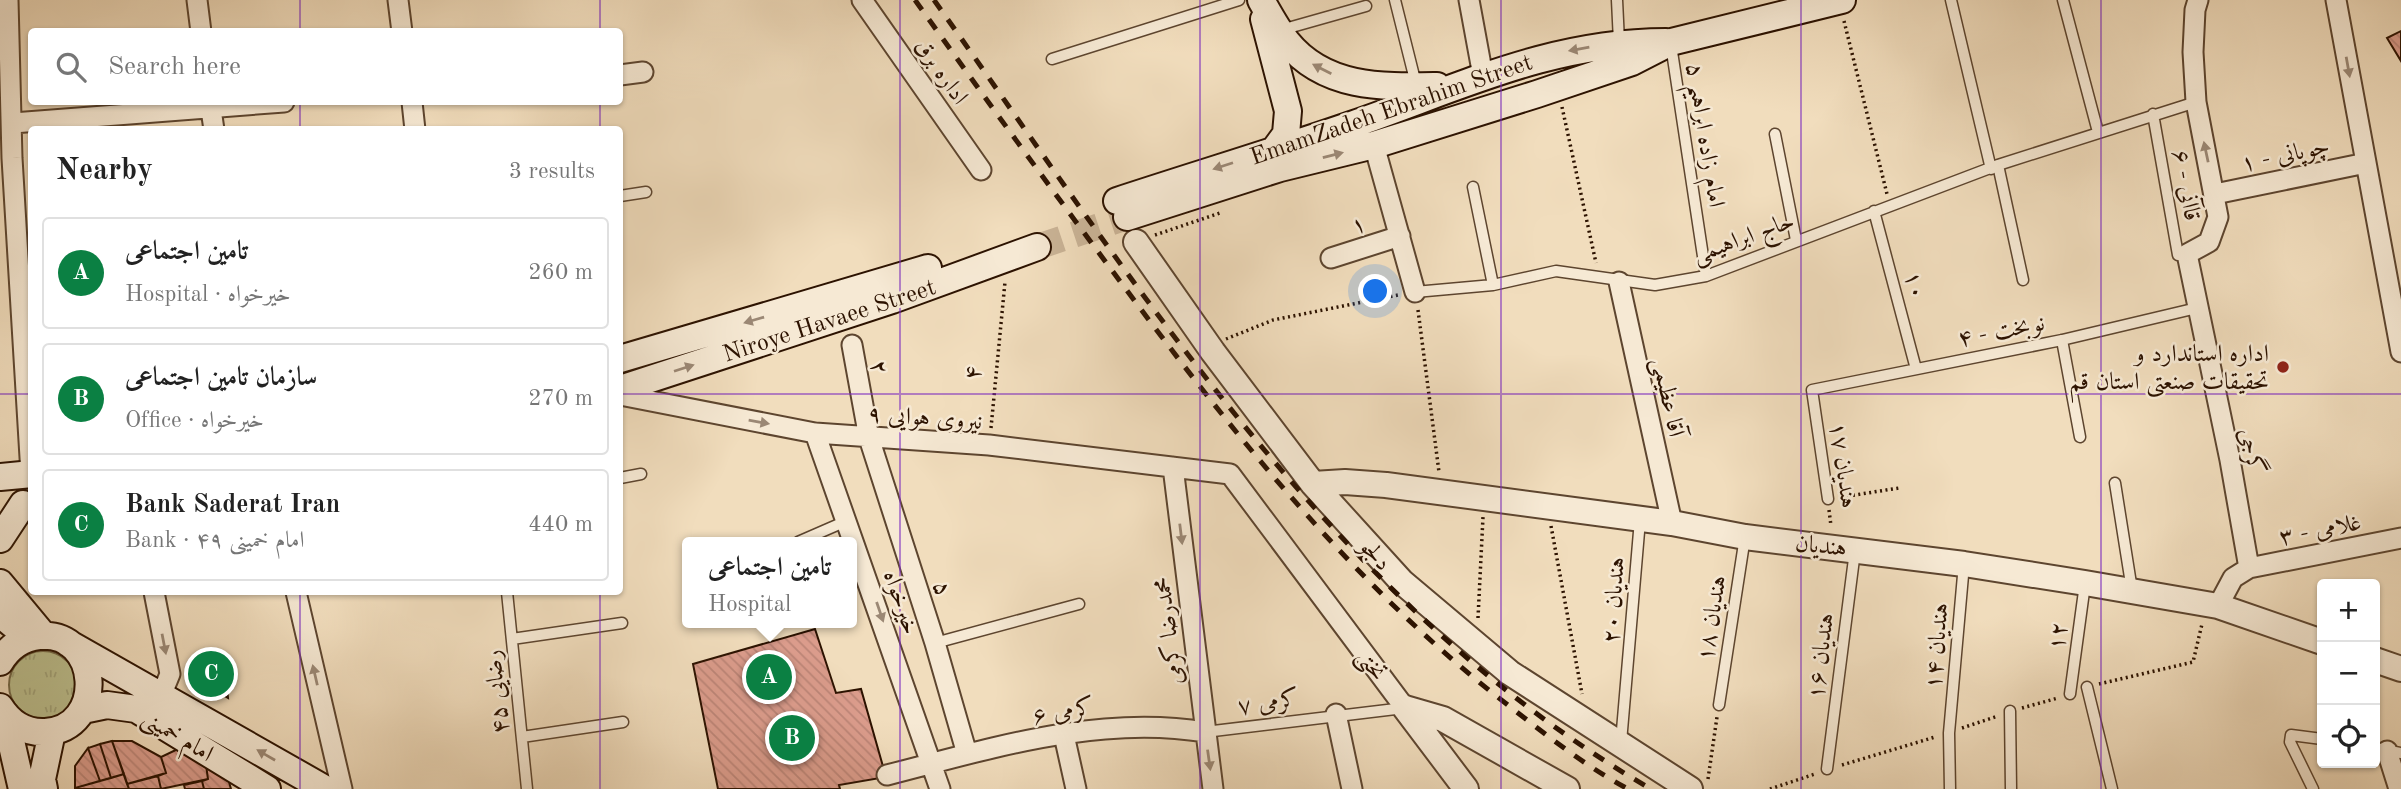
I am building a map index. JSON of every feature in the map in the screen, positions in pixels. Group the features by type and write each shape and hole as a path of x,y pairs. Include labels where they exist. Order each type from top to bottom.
{"main road":[{"path":"1260,0 1287,42 1314,67 1340,79 1366,86 1417,87 1472,81"},
{"path":"1260,0 1288,111 1286,134 1275,149"},
{"name":"EmamZadeh Ebrahim Street","path":"1671,42 1619,42 1565,51 1512,66 1275,149 1122,209 1374,145 1632,62 1671,42 1811,3 1840,0"},
{"path":"1512,66 1531,66 1539,70 1548,91"},
{"name":"Niroye Havaee Street","path":"623,358 1033,241 1007,259 623,388"},
{"path":"0,477 28,474"},
{"path":"0,539 18,506"},
{"path":"0,583 47,639 85,661 91,678 90,695 83,710 75,720 52,732 26,730 2,711"},
{"path":"0,614 161,696 325,789"},
{"path":"0,662 16,644 47,639"},
{"name":"امام خمینی","path":"83,710 107,705 136,709 267,789"},
{"path":"2,711 22,789"},
{"path":"44,789 42,779 52,732"}],"street":[{"path":"8,0 13,123 6,158 26,273 28,353"},
{"path":"197,0 200,28"},
{"path":"398,0 402,28"},
{"name":"اداره برق","path":"862,0 981,170"},
{"path":"1469,0 1472,81"},
{"path":"2187,254 2209,242 2218,217 2196,102 2193,52 2198,0"},
{"path":"2336,0 2400,340"},
{"path":"623,75 643,72"},
{"path":"13,123 211,105 214,126"},
{"path":"412,105 415,126"},
{"path":"1374,145 1415,292"},
{"name":"۱ - چوپانی","path":"2215,194 2366,163"},
{"name":"۱","path":"1331,258 1400,236"},
{"name":"دلجو","path":"1136,242 1208,346 1313,484 1402,582 1510,673 1690,789"},
{"name":"گرجی","path":"2187,254 2230,460 2249,568"},
{"name":"آقا عظیمی","path":"1619,282 1672,523"},
{"name":"۲","path":"852,345 869,438"},
{"name":"نیروی هوایی ۹","path":"623,396 815,433 989,445 1230,474"},
{"name":"خیرخواه","path":"815,433 850,537"},
{"name":"۵","path":"869,438 935,642 967,754"},
{"name":"محمدرضا کرمی","path":"1173,467 1213,789"},
{"name":"تختی","path":"1230,474 1405,708"},
{"name":"هندیان","path":"1313,484 1345,482 1442,492 1672,523 1745,537 1845,547 1964,564 2218,606 2317,640"},
{"name":"۳ - غلامی","path":"2249,568 2401,538"},
{"name":"خیرخواه","path":"857,552 940,789"},
{"path":"2218,606 2234,579 2249,568"},
{"path":"155,595 170,674 161,696"},
{"path":"297,595 342,789"},
{"path":"2380,662 2401,669"},
{"path":"1405,708 1466,789"},
{"path":"1405,708 1443,719 1567,789"},
{"path":"1336,714 1352,789"},
{"name":"کرمی ۶","path":"887,775 967,754 1130,725 1164,725 1205,732"},
{"path":"1064,735 1076,789"},
{"path":"2388,751 2399,789"}],"lane":[{"path":"1052,59 1239,0"},
{"path":"1395,0 1417,87"},
{"path":"1617,0 1619,42"},
{"path":"1951,0 2023,280"},
{"path":"2063,0 2098,132"},
{"path":"1280,30 1366,6"},
{"name":"امام زاده ابراهیم ۵","path":"1671,42 1706,276"},
{"name":"حاج ابراهیمی","path":"1415,292 1493,285 1556,271 1655,285 1706,276 1995,167 2196,102"},
{"name":"۶ - قاآنی","path":"2153,114 2178,255 2187,254"},
{"path":"1775,134 1796,240"},
{"path":"1473,187 1493,285"},
{"path":"623,196 646,192"},
{"name":"۱۰","path":"1874,211 1916,369"},
{"name":"۴ - نوبخت","path":"1812,390 2062,340 2197,308"},
{"path":"2062,340 2080,437"},
{"name":"هندیان ۱۷","path":"1812,390 1828,499"},
{"path":"623,477 641,474"},
{"path":"2115,484 2132,593"},
{"name":"هندیان ۲۰","path":"1621,747 1640,519"},
{"path":"810,537 844,522"},
{"name":"هندیان ۱۸","path":"1719,705 1745,537"},
{"name":"هندیان ۱۶","path":"1828,769 1845,547"},
{"name":"هندیان ۱۴","path":"1950,789 1949,733 1964,564"},
{"name":"۱۲","path":"2070,694 2085,583"},
{"name":"رضایی ۴۵","path":"507,595 527,789"},
{"path":"935,642 1079,604"},
{"path":"512,639 622,623"},
{"path":"2087,687 2112,789"},
{"name":"کرمی ۷","path":"1205,732 1336,714 1405,708"},
{"path":"2010,712 2011,789"},
{"path":"522,737 623,722"},
{"path":"2314,789 2290,742 2291,735 2317,738"}],"path":[{"path":"1840,0 1890,206"},
{"path":"1548,91 1599,276"},
{"name":"۴","path":"989,445 1007,259"},
{"path":"1208,346 1273,320 1415,292 1442,492"},
{"path":"1828,499 1899,488"},
{"path":"1477,645 1484,498"},
{"name":"هندیان ۱۷","path":"1828,499 1845,547"},
{"path":"1548,507 1588,725"},
{"path":"1706,789 1719,705"}],"green space":[{"path":"43,651 56,654 67,661 74,672 77,685 74,698 67,709 56,716 43,719 30,716 19,709 12,698 9,685 12,672 19,661 30,654"}],"building":[{"path":"2401,31 2401,61 2387,38"},
{"path":"815,629 836,693 861,689 886,777 839,785 840,789 718,789 693,664"},
{"path":"200,658 225,668 228,698 197,680"},
{"path":"112,741 124,774 111,778 100,744"},
{"path":"112,741 132,741 161,757 166,773 127,784"},
{"path":"100,744 111,778 100,781 88,748"},
{"path":"88,748 100,781 75,788 75,766"},
{"path":"180,748 206,765 208,779 161,789 158,776 166,773 161,757"},
{"path":"206,765 227,775 231,789 204,789 202,781 208,779"},
{"path":"124,774 129,789 75,789 75,788"},
{"path":"158,776 161,789 129,789 127,784"},
{"path":"202,781 204,789 185,789 184,785"}],"tunnel":[{"path":"1037,247 1127,217"}],"railway":[{"path":"915,0 1176,356 1310,518 1357,569 1459,665 1555,741 1628,789"},
{"path":"934,0 1168,328 1252,435 1340,536 1435,630 1538,715 1651,789"}],"place":[{"name":"اداره استاندارد و تحقیقات صنعتی استان قم","path":"2283,367"},
{"name":"Bank Saderat Iran","path":"211,674"},
{"name":"تامین اجتماعی","path":"769,677"},
{"name":"سازمان تامین اجتماعی","path":"792,738"}]}
